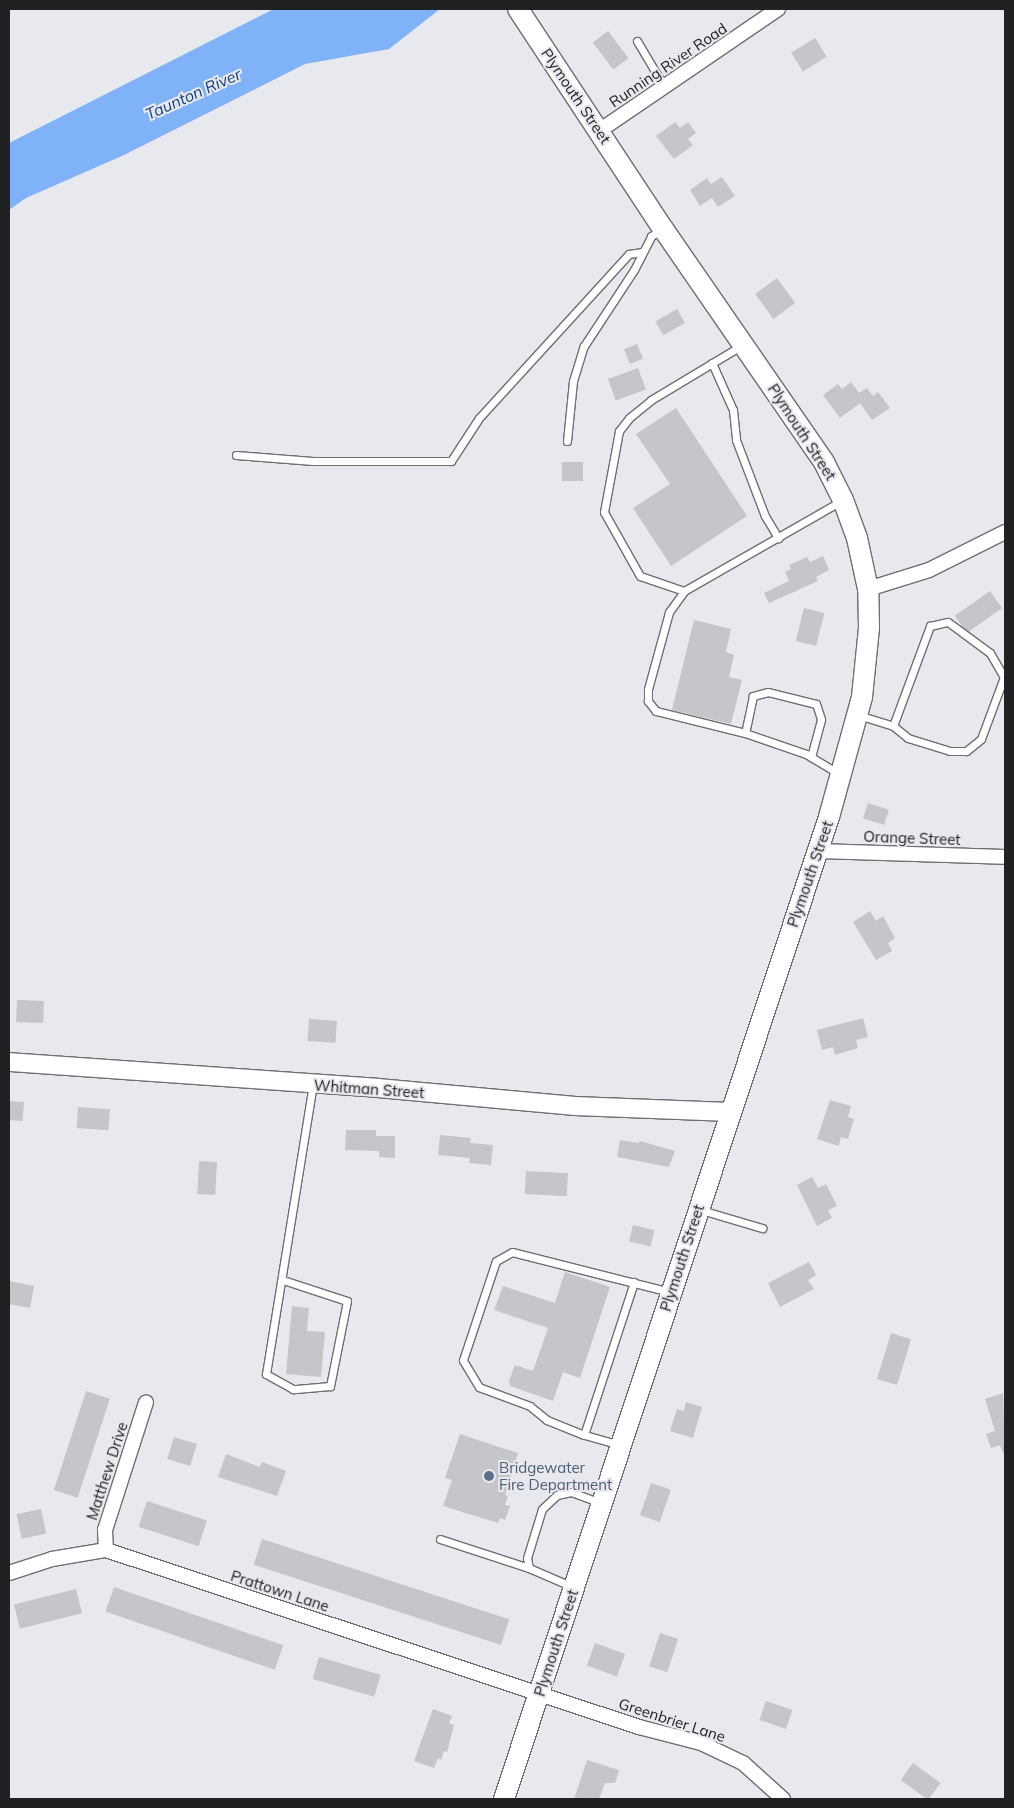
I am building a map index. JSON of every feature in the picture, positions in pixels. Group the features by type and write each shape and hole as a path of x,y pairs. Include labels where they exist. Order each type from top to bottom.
{"main road":[{"name":"Plymouth Street","path":"504,1799 817,851 857,715 868,655 868,589 857,538 843,500 824,462 663,229 518,9"}],"street":[{"name":"Running River Road","path":"599,131 665,88 778,9"},
{"path":"868,589 930,570 1005,532"},
{"name":"Orange Street","path":"817,851 1005,857"},
{"name":"Whitman Street","path":"9,1062 313,1085 378,1088 575,1106 730,1112"},
{"name":"Matthew Drive","path":"106,1550 105,1530 146,1402"},
{"name":"Prattown Lane","path":"9,1572 52,1559 106,1550 539,1694"},
{"name":"Greenbrier Lane","path":"539,1694 701,1743 731,1756 760,1776 783,1799"}],"lane":[{"path":"637,41 665,88"},
{"path":"567,441 573,381 584,346 634,270 651,236 663,229"},
{"path":"236,456 313,461 451,461 479,418 629,254 642,252"},
{"path":"684,591 640,576 604,512 617,440 624,424 651,400 744,344"},
{"path":"712,363 733,410 736,440 765,516 778,538"},
{"path":"841,774 812,757 744,733 656,711 648,701 648,689 668,612 684,591 843,500"},
{"path":"857,715 893,726 908,738 950,751 966,751 981,739 1004,677 990,653 948,622 930,626 893,726"},
{"path":"744,733 753,696 760,692 816,704 821,719 812,757"},
{"path":"283,1280 347,1301 330,1386 294,1389 266,1374 283,1280 313,1085"},
{"path":"698,1209 762,1228"},
{"path":"621,1445 584,1435 547,1420 530,1406 479,1387 464,1360 475,1324 496,1261 512,1252 671,1292"},
{"path":"584,1435 634,1282"},
{"path":"529,1568 528,1558 542,1509 557,1495 571,1492 602,1503"},
{"path":"440,1539 529,1568 574,1587"}],"water":[{"name":"Taunton River","path":"274,9 440,9 389,49 305,64 124,155 26,198 9,210 9,143"}],"building":[{"path":"608,31 628,58 613,70 593,42"},
{"path":"815,38 827,57 803,71 791,53"},
{"path":"675,122 680,128 688,122 696,133 688,139 693,145 674,159 656,136"},
{"path":"722,177 735,196 718,207 712,198 700,206 690,190 707,178 711,184"},
{"path":"777,278 795,303 773,319 755,294"},
{"path":"677,309 685,323 663,335 655,322"},
{"path":"637,344 643,359 630,364 624,349"},
{"path":"638,368 646,390 616,401 608,379"},
{"path":"851,382 859,393 867,388 873,396 878,392 890,408 872,420 860,403 840,418 823,395 838,384 842,389"},
{"path":"676,408 747,516 671,566 633,508 670,484 636,434"},
{"path":"562,462 583,462 583,481 562,481"},
{"path":"823,556 829,570 816,577 818,581 769,603 764,593 789,581 785,572 791,569 789,565 807,557 810,562"},
{"path":"990,591 1002,608 967,633 955,616"},
{"path":"804,608 824,613 816,646 796,641"},
{"path":"694,620 731,629 726,652 734,655 729,677 742,680 731,724 672,710"},
{"path":"868,803 889,810 884,825 863,818"},
{"path":"870,911 876,921 883,916 895,938 888,943 892,951 876,960 853,922"},
{"path":"17,1000 44,1001 43,1023 16,1022"},
{"path":"863,1018 868,1037 856,1040 858,1048 835,1055 833,1047 822,1050 817,1030"},
{"path":"309,1019 337,1021 335,1043 307,1041"},
{"path":"830,1100 851,1106 848,1117 854,1119 848,1139 841,1137 839,1146 817,1139"},
{"path":"9,1101 24,1102 23,1121 9,1120"},
{"path":"78,1107 110,1109 108,1130 77,1128"},
{"path":"346,1130 376,1130 376,1136 395,1136 395,1158 379,1157 379,1151 345,1150"},
{"path":"440,1135 471,1138 470,1143 493,1145 491,1165 469,1163 470,1158 438,1155"},
{"path":"620,1140 639,1143 640,1141 675,1151 669,1167 617,1157"},
{"path":"199,1161 217,1162 215,1195 197,1194"},
{"path":"526,1171 568,1173 567,1196 525,1194"},
{"path":"812,1177 818,1188 826,1184 837,1206 828,1210 832,1218 817,1226 797,1185"},
{"path":"633,1225 654,1230 651,1247 629,1242"},
{"path":"809,1262 816,1275 808,1280 814,1289 780,1307 768,1283"},
{"path":"565,1272 610,1287 580,1378 563,1372 553,1401 510,1386 509,1381 515,1365 533,1371 548,1328 494,1310 503,1286 555,1303"},
{"path":"9,1281 34,1286 30,1308 9,1304"},
{"path":"292,1306 309,1308 307,1331 325,1332 321,1377 286,1374"},
{"path":"891,1333 911,1339 897,1385 877,1379"},
{"path":"86,1391 110,1399 78,1498 54,1490"},
{"path":"1003,1393 1005,1453 1003,1453 1000,1445 991,1448 986,1434 995,1431 985,1399"},
{"path":"686,1402 702,1407 693,1438 670,1431 677,1409 684,1411"},
{"path":"460,1434 518,1453 505,1495 508,1496 505,1505 510,1506 505,1520 500,1518 498,1523 443,1506 452,1480 445,1478"},
{"path":"174,1437 197,1444 190,1466 167,1459"},
{"path":"226,1454 260,1467 262,1462 286,1471 277,1496 218,1477"},
{"path":"651,1483 671,1490 660,1522 640,1515"},
{"path":"147,1501 207,1520 199,1546 139,1527"},
{"path":"41,1509 46,1533 22,1539 17,1514"},
{"path":"262,1539 509,1619 501,1645 254,1565"},
{"path":"114,1587 283,1645 275,1670 106,1612"},
{"path":"76,1589 82,1613 20,1629 14,1604"},
{"path":"660,1633 678,1639 667,1672 649,1666"},
{"path":"595,1643 625,1654 617,1676 587,1666"},
{"path":"319,1657 381,1675 374,1697 313,1679"},
{"path":"766,1701 792,1710 786,1729 759,1720"},
{"path":"433,1709 452,1716 449,1723 454,1725 447,1752 444,1751 441,1760 438,1758 434,1768 414,1761"},
{"path":"587,1760 619,1770 615,1783 605,1783 599,1799 574,1799"},
{"path":"913,1763 941,1783 929,1799 927,1799 901,1780"}],"place":[{"name":"Bridgewater Fire Department","path":"489,1476"}]}
